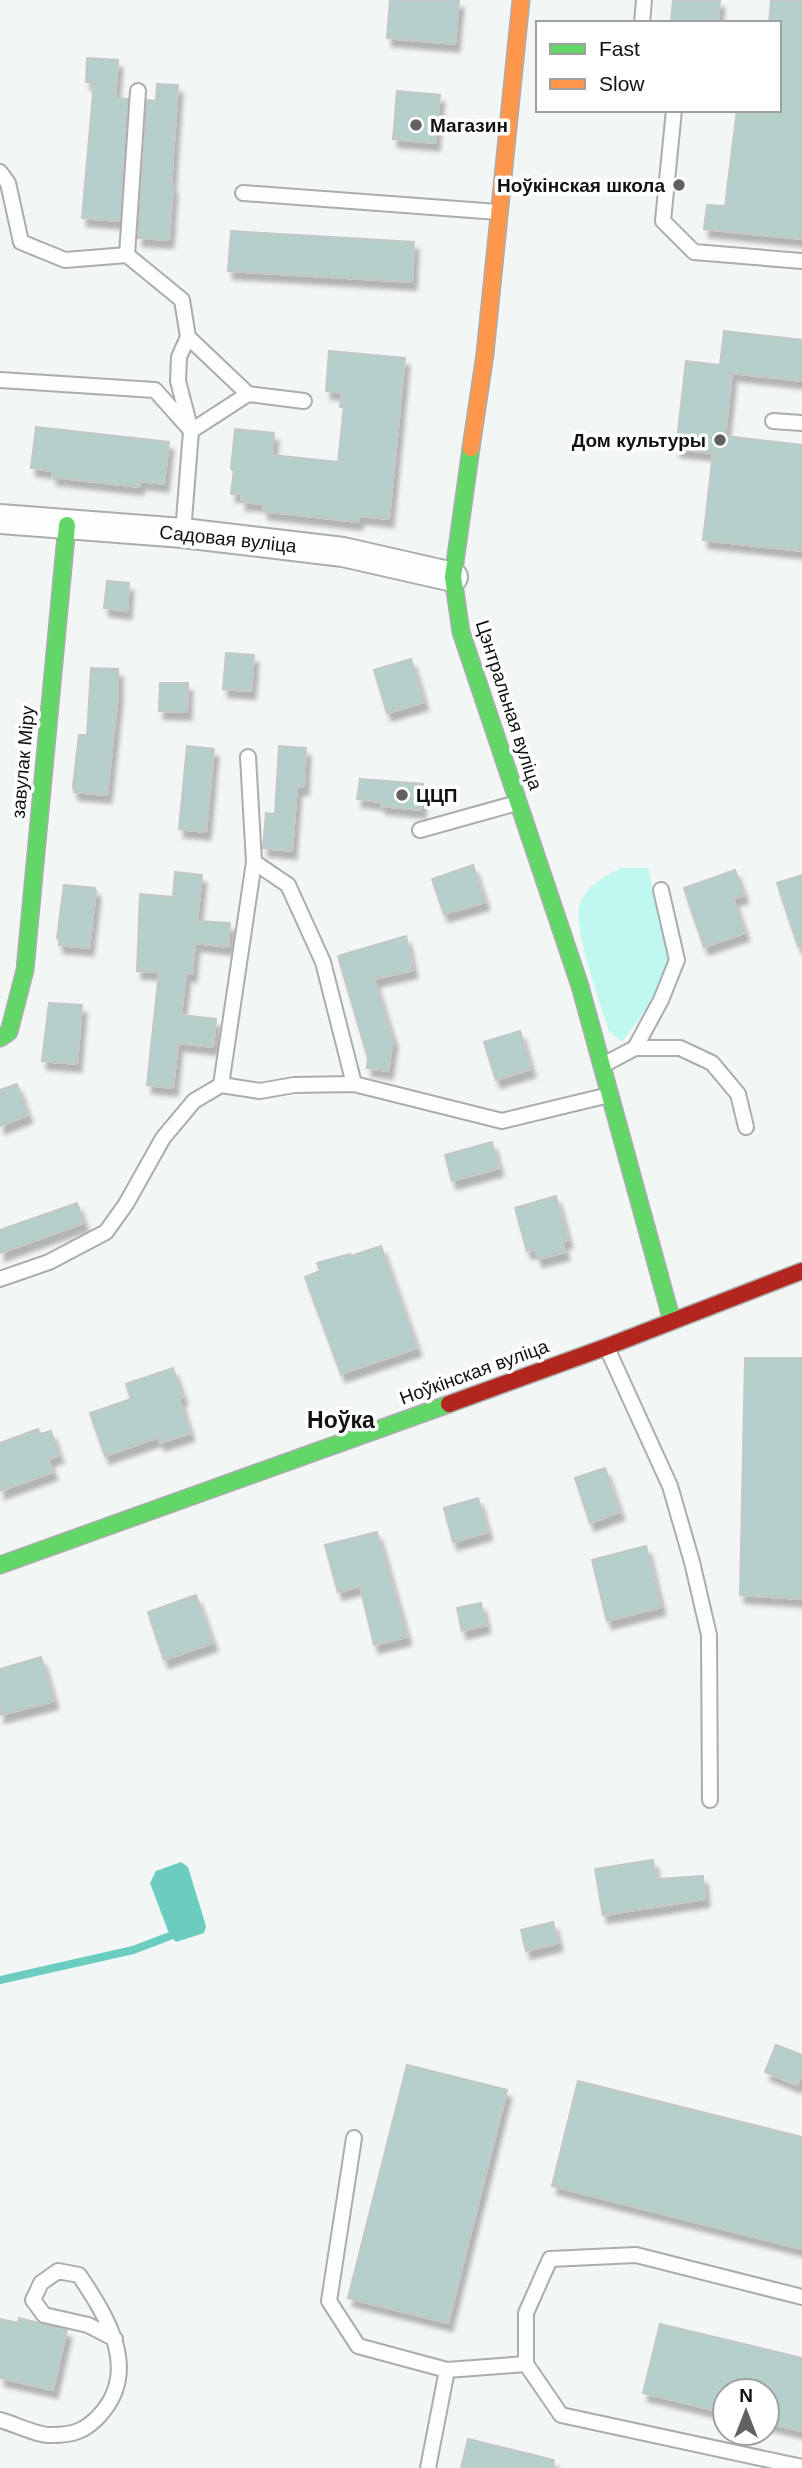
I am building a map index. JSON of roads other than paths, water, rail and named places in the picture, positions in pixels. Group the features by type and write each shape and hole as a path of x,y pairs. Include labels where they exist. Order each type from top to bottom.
{"street":[{"name":"Цэнтральная вуліца","path":"521,0 485,354 453,577 461,632 580,986 672,1321"},
{"name":"Садовая вуліца","path":"0,519 183,533 343,552 453,577"},
{"name":"завулак Міру","path":"0,1038 9,1032 25,970 67,525"},
{"name":"Ноўкінская вуліца","path":"0,1565 606,1347 802,1271"}],"lane":[{"path":"642,21 644,0"},
{"path":"127,255 138,90"},
{"path":"674,112 663,221 694,252 802,261"},
{"path":"0,172 8,183 21,242 65,261 127,255 182,300 188,337 179,357 178,381 191,431 183,533"},
{"path":"243,193 500,212"},
{"path":"188,337 248,394 304,401"},
{"path":"0,380 155,390 191,431"},
{"path":"191,431 248,394"},
{"path":"774,421 802,423"},
{"path":"221,1085 254,862 248,757"},
{"path":"420,830 518,802"},
{"path":"254,862 288,885 323,961 354,1084"},
{"path":"635,1048 661,1000 677,960 661,890"},
{"path":"602,1066 635,1048 680,1048 712,1063 738,1094 746,1127"},
{"path":"0,1279 50,1262 106,1232 127,1204 163,1138 194,1101 221,1085 260,1091 294,1085 354,1084 502,1121 610,1095"},
{"path":"606,1347 670,1486 709,1635 710,1800"},
{"path":"354,2138 329,2301 358,2346 447,2370 526,2364"},
{"path":"802,2297 636,2255 550,2259 526,2313 526,2364 561,2415 802,2467"},
{"path":"0,2420 50,2436 86,2430 113,2401 121,2363 115,2339 79,2275 58,2271 41,2283 33,2300 44,2315 88,2325 115,2339"},
{"path":"428,2468 447,2370"}],"waterway":[{"path":"0,1980 133,1950 170,1936"}],"place":[{"name":"Магазин","path":"416,125"},
{"name":"Ноўкінская школа","path":"679,185"},
{"name":"Дом культуры","path":"720,440"},
{"name":"ЦЦП","path":"402,795"}],"district":[{"name":"Ноўка","path":"341,1420"}]}
